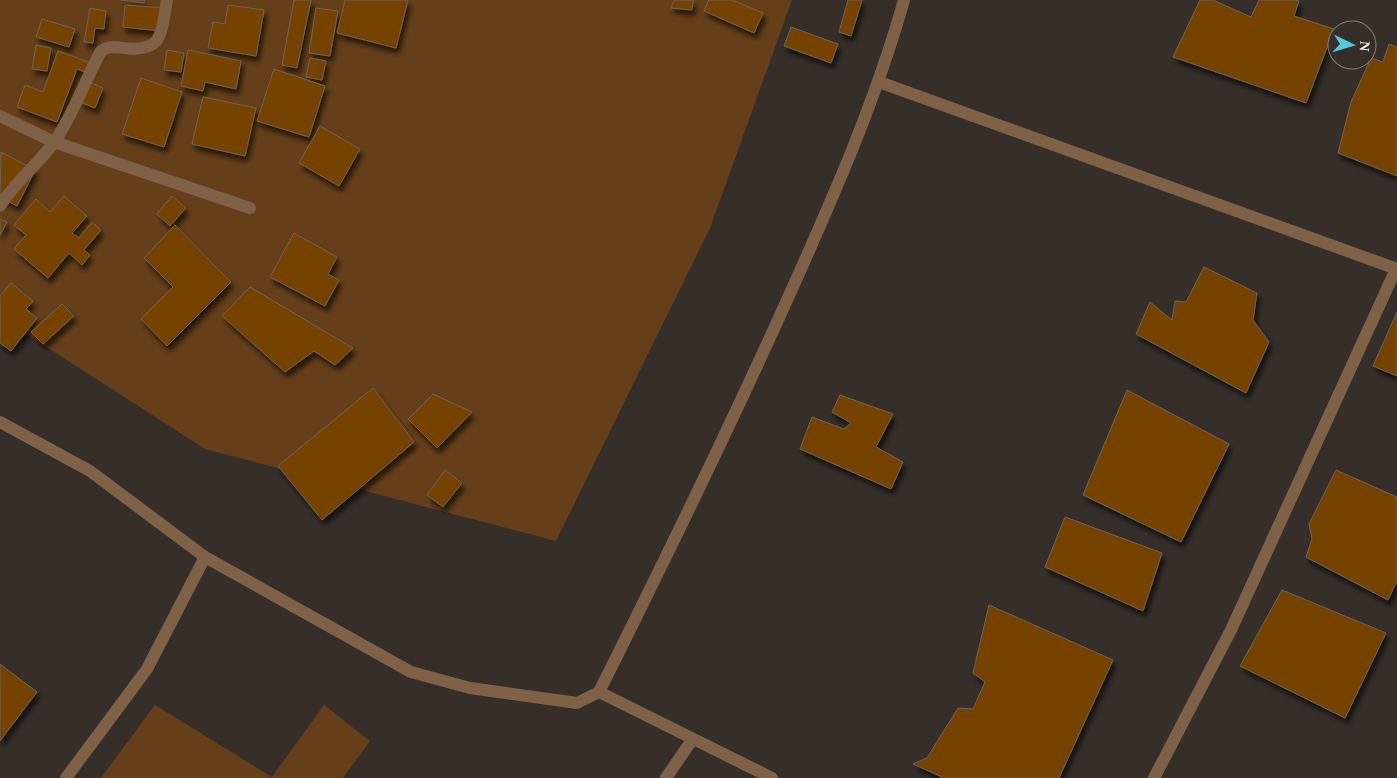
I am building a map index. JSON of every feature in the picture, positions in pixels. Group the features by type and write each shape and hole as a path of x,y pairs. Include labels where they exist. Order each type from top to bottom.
{"street":[{"path":"0,206 10,190 54,142 72,112 101,51 107,47 146,49 154,45 160,38 167,0"},
{"path":"0,422 90,471 205,557 411,672 470,688 577,703 599,692 753,376 853,152 879,82 904,0"},
{"path":"879,82 1396,269 1231,630 1154,778"},
{"path":"0,116 54,142 250,208"},
{"path":"66,778 147,669 205,557"},
{"path":"599,692 692,740 772,778"},
{"path":"666,778 692,740"}],"shaded area":[{"path":"0,0 792,0 710,228 556,541 205,449 0,317"},
{"path":"155,705 272,777 324,705 370,741 343,778 101,778"}],"building":[{"path":"121,0 145,0 144,3"},
{"path":"294,0 311,0 297,68 282,65"},
{"path":"345,0 408,0 396,48 337,33"},
{"path":"674,0 693,0 692,10 671,8"},
{"path":"709,0 732,0 763,13 754,33 704,11"},
{"path":"848,0 862,0 851,36 839,32"},
{"path":"1200,0 1213,0 1251,17 1259,0 1295,0 1299,1 1294,16 1327,27 1327,48 1306,103 1173,57"},
{"path":"125,5 163,8 161,31 123,27"},
{"path":"228,5 264,10 256,56 208,48 213,22 225,24"},
{"path":"90,8 106,11 104,29 95,28 93,43 84,42"},
{"path":"316,8 338,11 330,56 309,53"},
{"path":"42,19 75,29 69,47 36,37"},
{"path":"791,27 838,44 831,63 784,46"},
{"path":"1389,44 1397,47 1397,176 1338,153 1351,102 1366,70 1377,70 1377,60 1383,62"},
{"path":"36,45 51,48 47,71 32,69"},
{"path":"167,50 184,53 181,72 164,70"},
{"path":"188,50 241,61 236,89 205,82 203,91 181,86"},
{"path":"58,51 89,62 85,72 77,69 57,122 17,107 25,85 43,92"},
{"path":"310,58 326,61 322,80 306,77"},
{"path":"274,69 325,86 309,137 257,121"},
{"path":"141,78 182,92 164,147 122,134"},
{"path":"89,82 103,88 95,108 80,102"},
{"path":"203,97 256,108 245,156 192,144"},
{"path":"320,126 360,149 339,186 299,163"},
{"path":"1,152 35,170 17,206 0,197"},
{"path":"64,196 87,216 72,233 79,238 92,222 101,230 84,250 90,255 82,265 69,253 48,278 14,249 26,235 14,225 36,199 50,212"},
{"path":"172,196 186,208 170,226 157,214"},
{"path":"0,219 7,222 0,235"},
{"path":"175,225 231,282 167,346 141,319 173,287 144,258"},
{"path":"294,233 337,257 328,274 339,280 325,306 270,277"},
{"path":"1204,267 1257,293 1253,320 1269,342 1246,393 1136,334 1150,302 1172,320 1175,301 1186,302"},
{"path":"11,283 33,301 26,309 37,318 11,351 0,343 0,296"},
{"path":"250,287 353,348 335,365 314,351 285,372 222,316"},
{"path":"62,304 74,316 43,344 31,332"},
{"path":"1397,312 1397,376 1373,366"},
{"path":"373,388 414,442 322,520 278,466"},
{"path":"1127,390 1229,444 1181,542 1083,495"},
{"path":"433,394 472,412 437,448 408,419"},
{"path":"840,395 893,414 876,447 903,462 891,489 800,449 812,417 844,429 851,423 832,412"},
{"path":"445,470 462,483 443,507 427,495"},
{"path":"1336,470 1397,497 1397,581 1388,600 1306,557 1312,539 1309,524"},
{"path":"1065,517 1162,553 1143,611 1045,567"},
{"path":"1282,590 1386,633 1345,718 1240,666"},
{"path":"989,605 1113,660 1059,778 944,778 913,764 927,758 958,708 973,709 985,682 973,673"},
{"path":"0,664 37,692 0,741"}]}
